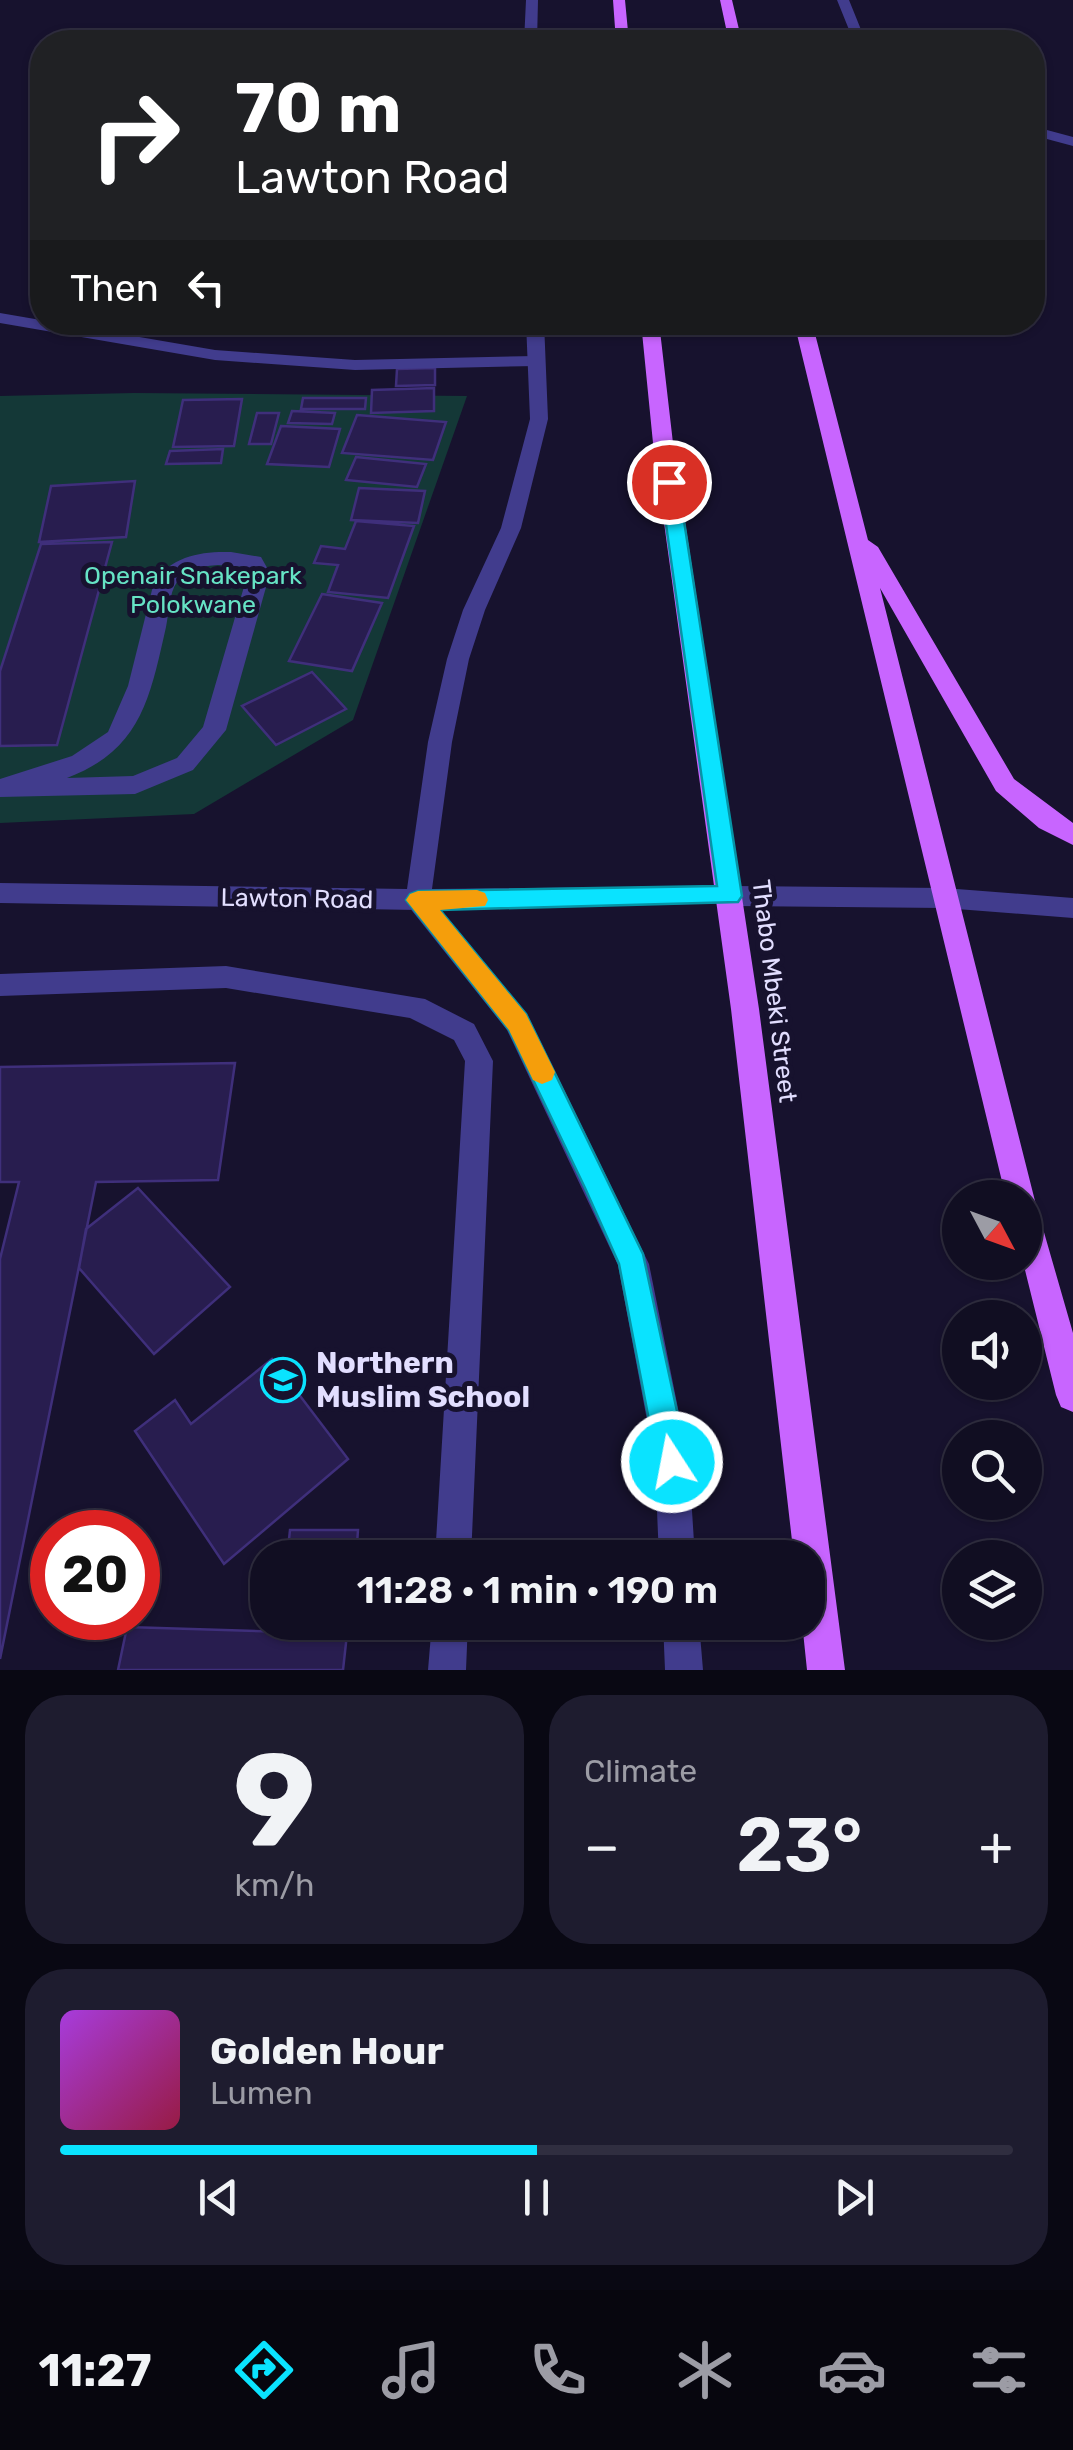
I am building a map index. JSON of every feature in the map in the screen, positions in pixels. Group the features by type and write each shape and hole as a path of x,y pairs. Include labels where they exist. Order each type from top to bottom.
{"main road":[{"path":"619,0 622,30"},
{"path":"726,0 733,30"},
{"name":"Thabo Mbeki Street","path":"651,335 663,443 730,896 826,1670"},
{"path":"807,335 1016,1180"},
{"path":"852,517 930,662 1005,785 1073,836"},
{"path":"1042,1277 1073,1395"}],"street":[{"path":"531,30 532,0"},
{"path":"843,0 855,30"},
{"path":"1045,134 1073,142"},
{"path":"0,318 30,323"},
{"path":"99,335 216,355 355,365 536,362"},
{"path":"535,335 538,419 512,528 474,610 458,660 440,742 418,900 518,1022 633,1264 672,1462 677,1540"},
{"path":"239,558 254,562 260,573 214,730 185,764 134,785 6,788 91,756 116,738 131,712 165,582 172,571 188,562 239,558"},
{"name":"Lawton Road","path":"0,893 418,900 944,898 1073,908"},
{"path":"0,985 226,977 415,1007 464,1032 479,1060 454,1540"},
{"path":"448,1670 449,1640"},
{"path":"682,1640 684,1670"}],"green space":[{"name":"Openair Snakepark Polokwane","path":"0,396 467,396 353,720 194,814 0,823"}],"building":[{"path":"435,368 435,385 396,386 397,369"},
{"path":"434,388 434,411 371,413 372,390"},
{"path":"303,398 366,398 365,409 301,409"},
{"path":"242,399 234,446 173,447 183,400"},
{"path":"292,411 335,413 332,424 288,423"},
{"path":"257,413 279,413 271,444 249,444"},
{"path":"357,415 446,422 433,460 342,453"},
{"path":"281,426 340,429 329,467 267,464"},
{"path":"223,449 221,463 166,464 170,451"},
{"path":"356,457 426,464 417,487 346,480"},
{"path":"135,481 126,537 39,542 51,486"},
{"path":"359,488 425,491 418,523 351,520"},
{"path":"356,521 414,526 388,598 328,592 338,565 314,563 321,546 345,549"},
{"path":"112,542 57,745 0,746 0,671 41,544"},
{"path":"322,594 382,603 352,671 289,661"},
{"path":"312,672 346,709 276,745 242,706"},
{"path":"235,1063 218,1180 96,1182 0,1659 0,1259 19,1182 0,1182 0,1067"},
{"path":"138,1188 230,1287 154,1354 79,1268 86,1229"},
{"path":"272,1359 348,1459 224,1564 135,1431 175,1400 191,1424"},
{"path":"290,1530 358,1530 357,1540 289,1540"},
{"path":"160,1628 250,1631 250,1640 346,1640 343,1670 118,1670 124,1640 160,1640"}],"slow traffic":[{"path":"477,900 418,900 518,1022 542,1072"}],"place":[{"name":"Northern Muslim School","path":"283,1380"}],"route":[{"path":"669,482 730,896 418,900 518,1022 596,1181 633,1264 672,1462"}]}
